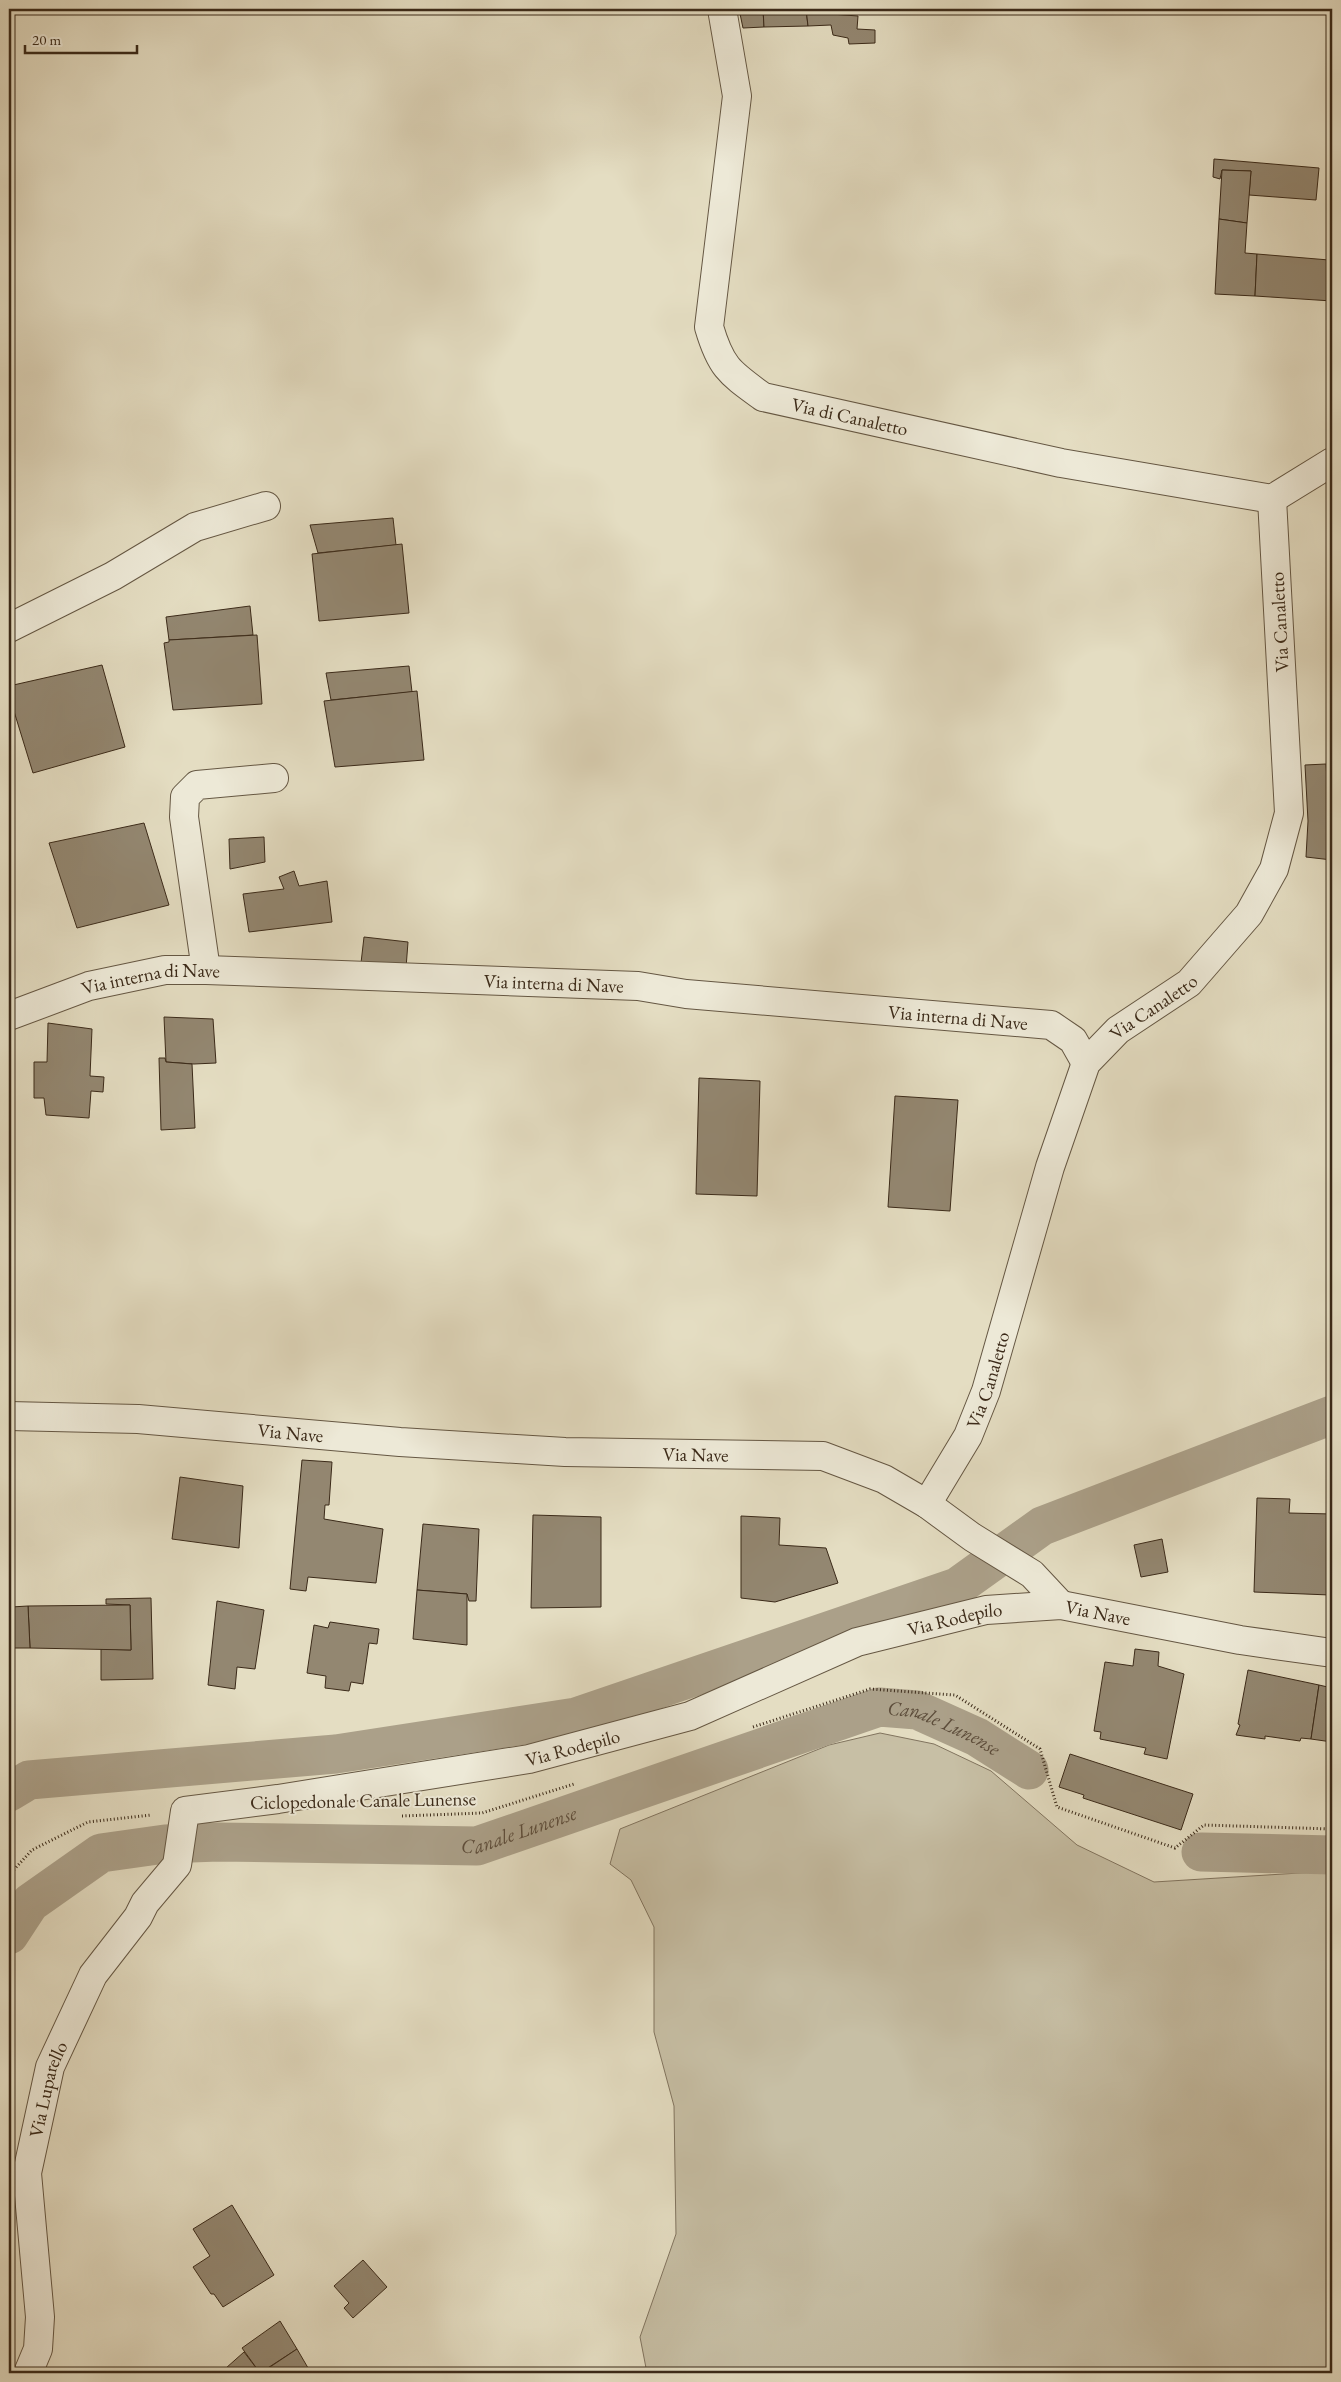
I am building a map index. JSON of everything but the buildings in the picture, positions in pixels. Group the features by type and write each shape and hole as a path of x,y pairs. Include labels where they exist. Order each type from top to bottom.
{"street":[{"name":"Via di Canaletto","path":"722,9 737,96 710,327 717,352 731,373 764,397 1061,463 1272,499"},
{"path":"1272,499 1332,462"},
{"name":"Via Canaletto","path":"926,1504 968,1436 986,1391 1050,1167 1086,1064 1118,1030 1189,983 1249,914 1274,869 1289,813 1272,499"},
{"path":"9,628 113,576 195,527 266,506"},
{"path":"206,970 184,817 185,797 197,786 274,778"},
{"name":"Via interna di Nave","path":"9,1016 89,986 165,970 638,986 686,994 1051,1025 1073,1040 1086,1064"},
{"name":"Via Nave","path":"9,1416 138,1419 400,1442 565,1452 823,1456 884,1479 926,1504 972,1537 1032,1574 1061,1605 1240,1640 1332,1653"},
{"name":"Via Rodepilo","path":"183,1821 278,1799 529,1759 690,1716 857,1642 986,1610 1061,1605"},
{"name":"Via Luparello","path":"28,2373 38,2349 40,2317 27,2173 50,2067 93,1974 138,1917 145,1903 177,1865 183,1821"}],"path":[{"path":"746,1730 870,1689 955,1695 1040,1749 1057,1807 1175,1848 1204,1825 1332,1830"},
{"name":"Ciclopedonale Canale Lunense","path":"393,1816 482,1813 576,1784"},
{"path":"9,1876 32,1850 88,1822 183,1821"}],"shaded area":[{"path":"880,1733 934,1744 991,1771 1077,1845 1154,1882 1332,1871 1332,2373 647,2373 640,2337 676,2234 674,2106 654,2032 654,1927 631,1880 610,1864 620,1829 829,1745"}],"waterway":[{"path":"9,1792 29,1780 336,1754 576,1717 957,1587 1042,1526 1332,1415"},
{"name":"Canale Lunense","path":"9,1935 30,1903 101,1853 165,1844 218,1842 477,1846 879,1707 917,1710 977,1737 1029,1770"},
{"name":"Canale Lunense","path":"1201,1852 1332,1855"}]}
